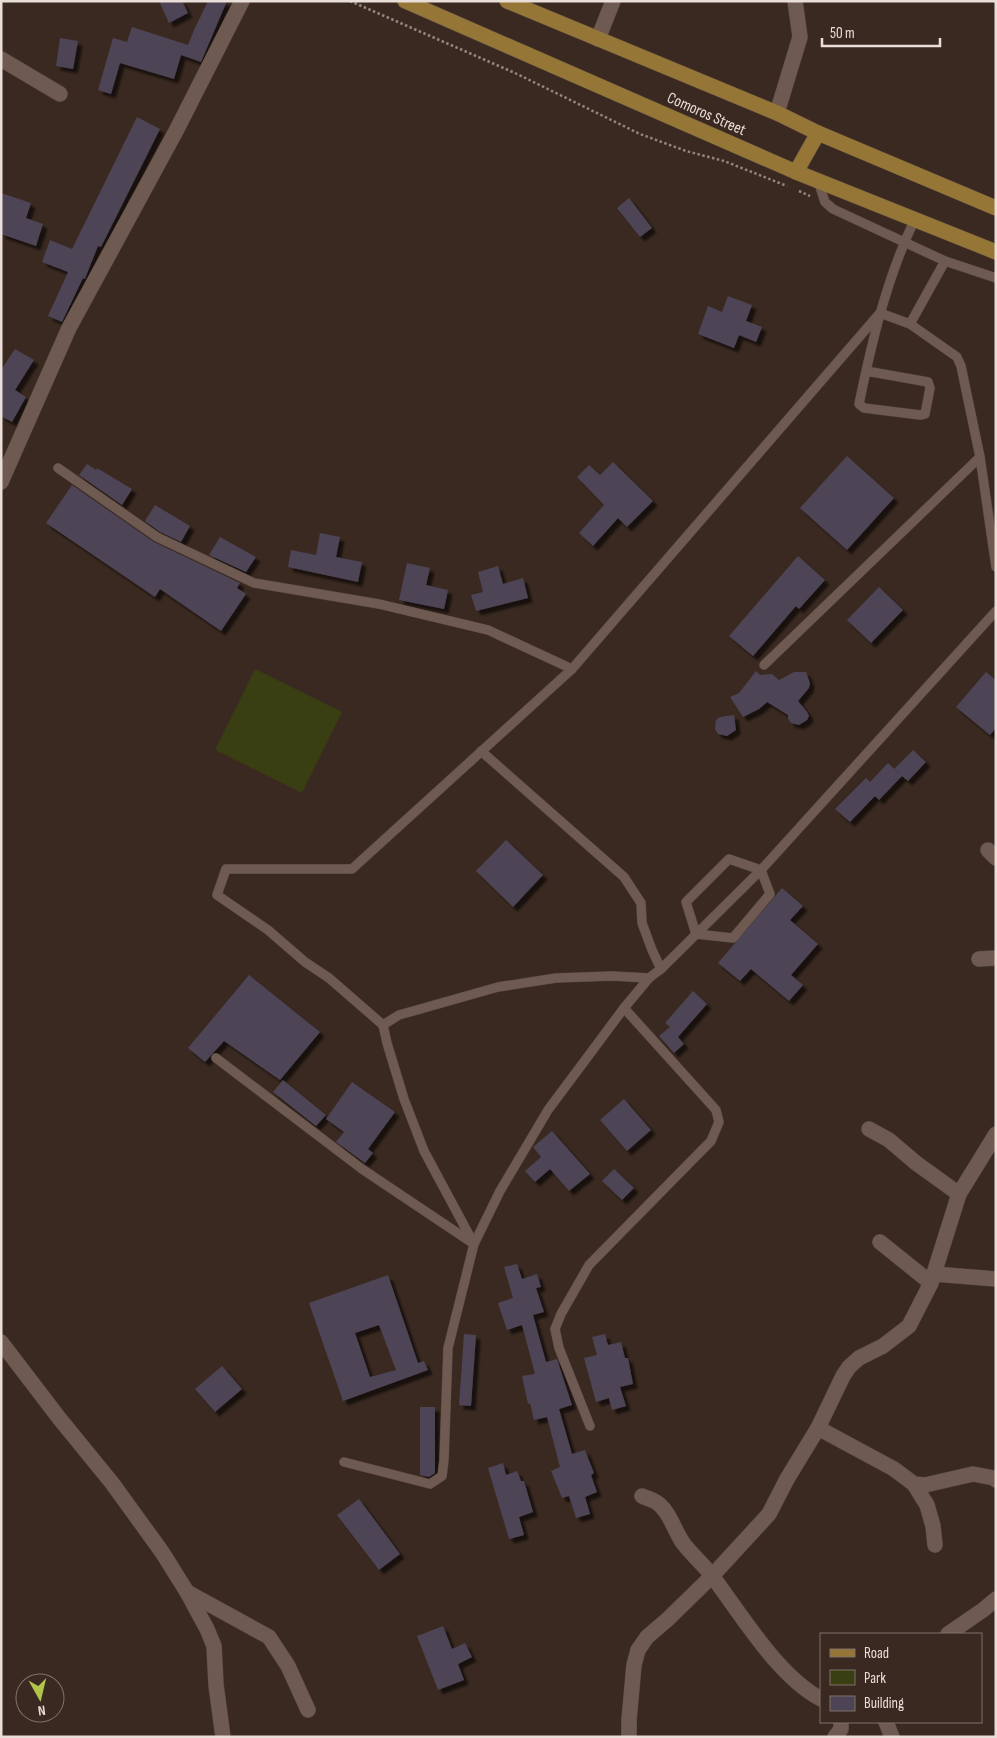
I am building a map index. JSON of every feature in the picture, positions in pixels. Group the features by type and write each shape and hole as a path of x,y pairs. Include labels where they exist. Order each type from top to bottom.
{"main road":[{"name":"Comoros Street","path":"405,1 796,172 996,252"},
{"name":"Comoros Street","path":"507,1 777,113 818,133 996,208"},
{"path":"796,172 818,133"}],"street":[{"path":"1,482 69,328 176,131 242,1"},
{"path":"598,39 613,1"},
{"path":"777,113 800,37 796,1"},
{"path":"1,59 60,94"},
{"path":"978,959 996,958"},
{"path":"869,1129 889,1140 916,1163 959,1194"},
{"path":"629,1737 633,1674 638,1650 647,1637 712,1576 769,1514 787,1478 818,1428 849,1367 859,1358 883,1346 909,1326 932,1279 959,1194 996,1134"},
{"path":"880,1242 932,1279 996,1280"},
{"path":"1,1342 112,1484 162,1552 188,1592 214,1646 216,1685 223,1737"},
{"path":"818,1428 894,1469 914,1484 928,1505 936,1545"},
{"path":"914,1484 925,1485 973,1474 996,1480"},
{"path":"642,1496 657,1502 663,1509 683,1543 712,1576 778,1664 808,1692 820,1698"},
{"path":"188,1592 269,1637 288,1666 308,1710"},
{"path":"949,1633 996,1599"},
{"path":"835,1737 841,1730 841,1723"},
{"path":"886,1723 892,1737"}],"lane":[{"path":"818,181 825,202 833,209 945,261 996,278"},
{"path":"866,371 928,382 930,388 925,414 920,415 861,407 859,404 866,371 880,313 904,242 915,219"},
{"path":"910,324 945,261"},
{"path":"880,313 910,324 957,357 961,366 980,457 996,567"},
{"path":"474,1244 424,1151 404,1099 383,1024 268,930 217,895 226,869 352,869 572,669 880,313"},
{"path":"764,665 980,457"},
{"path":"58,468 157,537 254,583 380,604 488,630 572,669"},
{"path":"344,1462 430,1484 442,1476 448,1348 474,1244 500,1191 548,1110 624,1008 649,978 661,969 761,870 996,611"},
{"path":"482,751 624,877 641,903 642,923 661,969"},
{"path":"696,934 686,902 729,859 761,870"},
{"path":"696,934 733,938 770,894 761,870"},
{"path":"383,1024 399,1015 498,987 556,978 612,976 649,978"},
{"path":"590,1426 559,1348 555,1329 561,1314 589,1265 711,1142 719,1122 716,1110 624,1008"},
{"path":"216,1058 362,1169 474,1244"}],"path":[{"path":"350,1 514,73 640,134 686,151 724,160 787,186"},
{"path":"796,190 814,197 824,198"}],"green space":[{"path":"255,669 342,712 302,793 215,750"}],"building":[{"path":"159,1 182,1 188,13 169,23"},
{"path":"208,1 227,1 201,62 181,55 174,79 120,63 111,94 98,90 113,38 127,42 132,27 188,45"},
{"path":"60,38 78,41 73,69 56,66"},
{"path":"137,117 160,129 101,247 98,246 85,279 83,278 62,322 48,316 68,272 42,262 50,240 72,249"},
{"path":"1,193 31,203 26,218 43,224 36,246 1,234"},
{"path":"629,198 652,228 640,237 617,208"},
{"path":"728,296 752,305 746,321 762,327 756,342 739,335 734,348 698,334 708,306 722,312"},
{"path":"15,349 34,360 15,390 26,397 12,422 1,416 1,370"},
{"path":"847,456 894,498 847,550 800,508"},
{"path":"613,462 653,501 627,527 618,518 593,546 579,533 604,505 577,477 589,465 600,475"},
{"path":"87,464 132,489 122,505 79,475"},
{"path":"72,485 154,542 240,583 237,588 246,594 221,631 160,589 155,597 46,523"},
{"path":"155,505 190,526 181,542 160,532 145,521"},
{"path":"320,533 340,537 336,557 362,562 358,582 288,567 291,550 316,555"},
{"path":"220,537 256,557 246,572 209,555"},
{"path":"798,556 825,580 799,609 796,606 753,656 729,636"},
{"path":"407,563 430,568 426,585 448,590 444,609 399,600"},
{"path":"498,566 503,584 523,578 528,598 476,611 471,595 483,592 478,572"},
{"path":"879,587 903,610 871,643 847,620"},
{"path":"756,671 760,675 772,674 779,680 794,672 806,672 810,683 809,688 798,701 809,716 807,720 799,725 791,723 788,715 767,702 759,709 743,717 730,697 739,693"},
{"path":"986,672 996,680 996,728 990,735 956,707"},
{"path":"734,715 736,730 727,736 718,734 715,729 716,720 720,717"},
{"path":"913,750 926,762 908,781 902,776 879,800 875,796 850,822 835,809 866,778 870,782 888,763 894,769"},
{"path":"506,840 543,875 513,907 476,871"},
{"path":"782,888 803,906 790,920 818,944 791,975 803,985 789,1001 751,969 740,981 718,963"},
{"path":"249,975 320,1032 280,1080 224,1041 205,1062 188,1048"},
{"path":"693,991 707,1004 678,1037 684,1044 674,1053 659,1036 670,1027 665,1023"},
{"path":"283,1080 326,1115 316,1126 273,1092"},
{"path":"352,1082 395,1112 368,1149 373,1153 365,1163 336,1142 344,1132 326,1119"},
{"path":"624,1099 651,1130 627,1151 600,1120"},
{"path":"552,1131 590,1174 569,1191 550,1169 535,1182 525,1171 541,1157 533,1147"},
{"path":"614,1169 634,1188 622,1200 602,1181"},
{"path":"517,1264 522,1279 537,1274 541,1287 536,1288 544,1312 533,1315 546,1362 557,1359 572,1405 559,1409 572,1454 585,1450 594,1473 591,1475 597,1492 585,1497 590,1514 576,1518 569,1496 562,1498 551,1471 560,1467 547,1417 534,1420 530,1403 528,1404 522,1376 535,1374 522,1325 507,1330 498,1303 513,1298 504,1267"},
{"path":"388,1275 418,1363 424,1361 428,1370 343,1401 309,1303","holes":["379,1325 396,1370 370,1377 355,1333"]},
{"path":"464,1334 476,1335 471,1406 459,1405"},
{"path":"605,1334 608,1345 621,1342 625,1358 628,1358 633,1384 620,1387 626,1406 612,1410 609,1398 596,1402 584,1358 597,1355 592,1337"},
{"path":"222,1366 242,1389 215,1412 195,1389"},
{"path":"420,1407 435,1407 435,1473 429,1477 420,1475"},
{"path":"503,1463 506,1475 517,1471 521,1481 524,1481 533,1512 519,1517 524,1535 509,1539 488,1468"},
{"path":"359,1499 400,1554 379,1570 337,1515"},
{"path":"443,1626 452,1649 465,1643 472,1657 458,1664 464,1680 438,1690 417,1636"}]}
